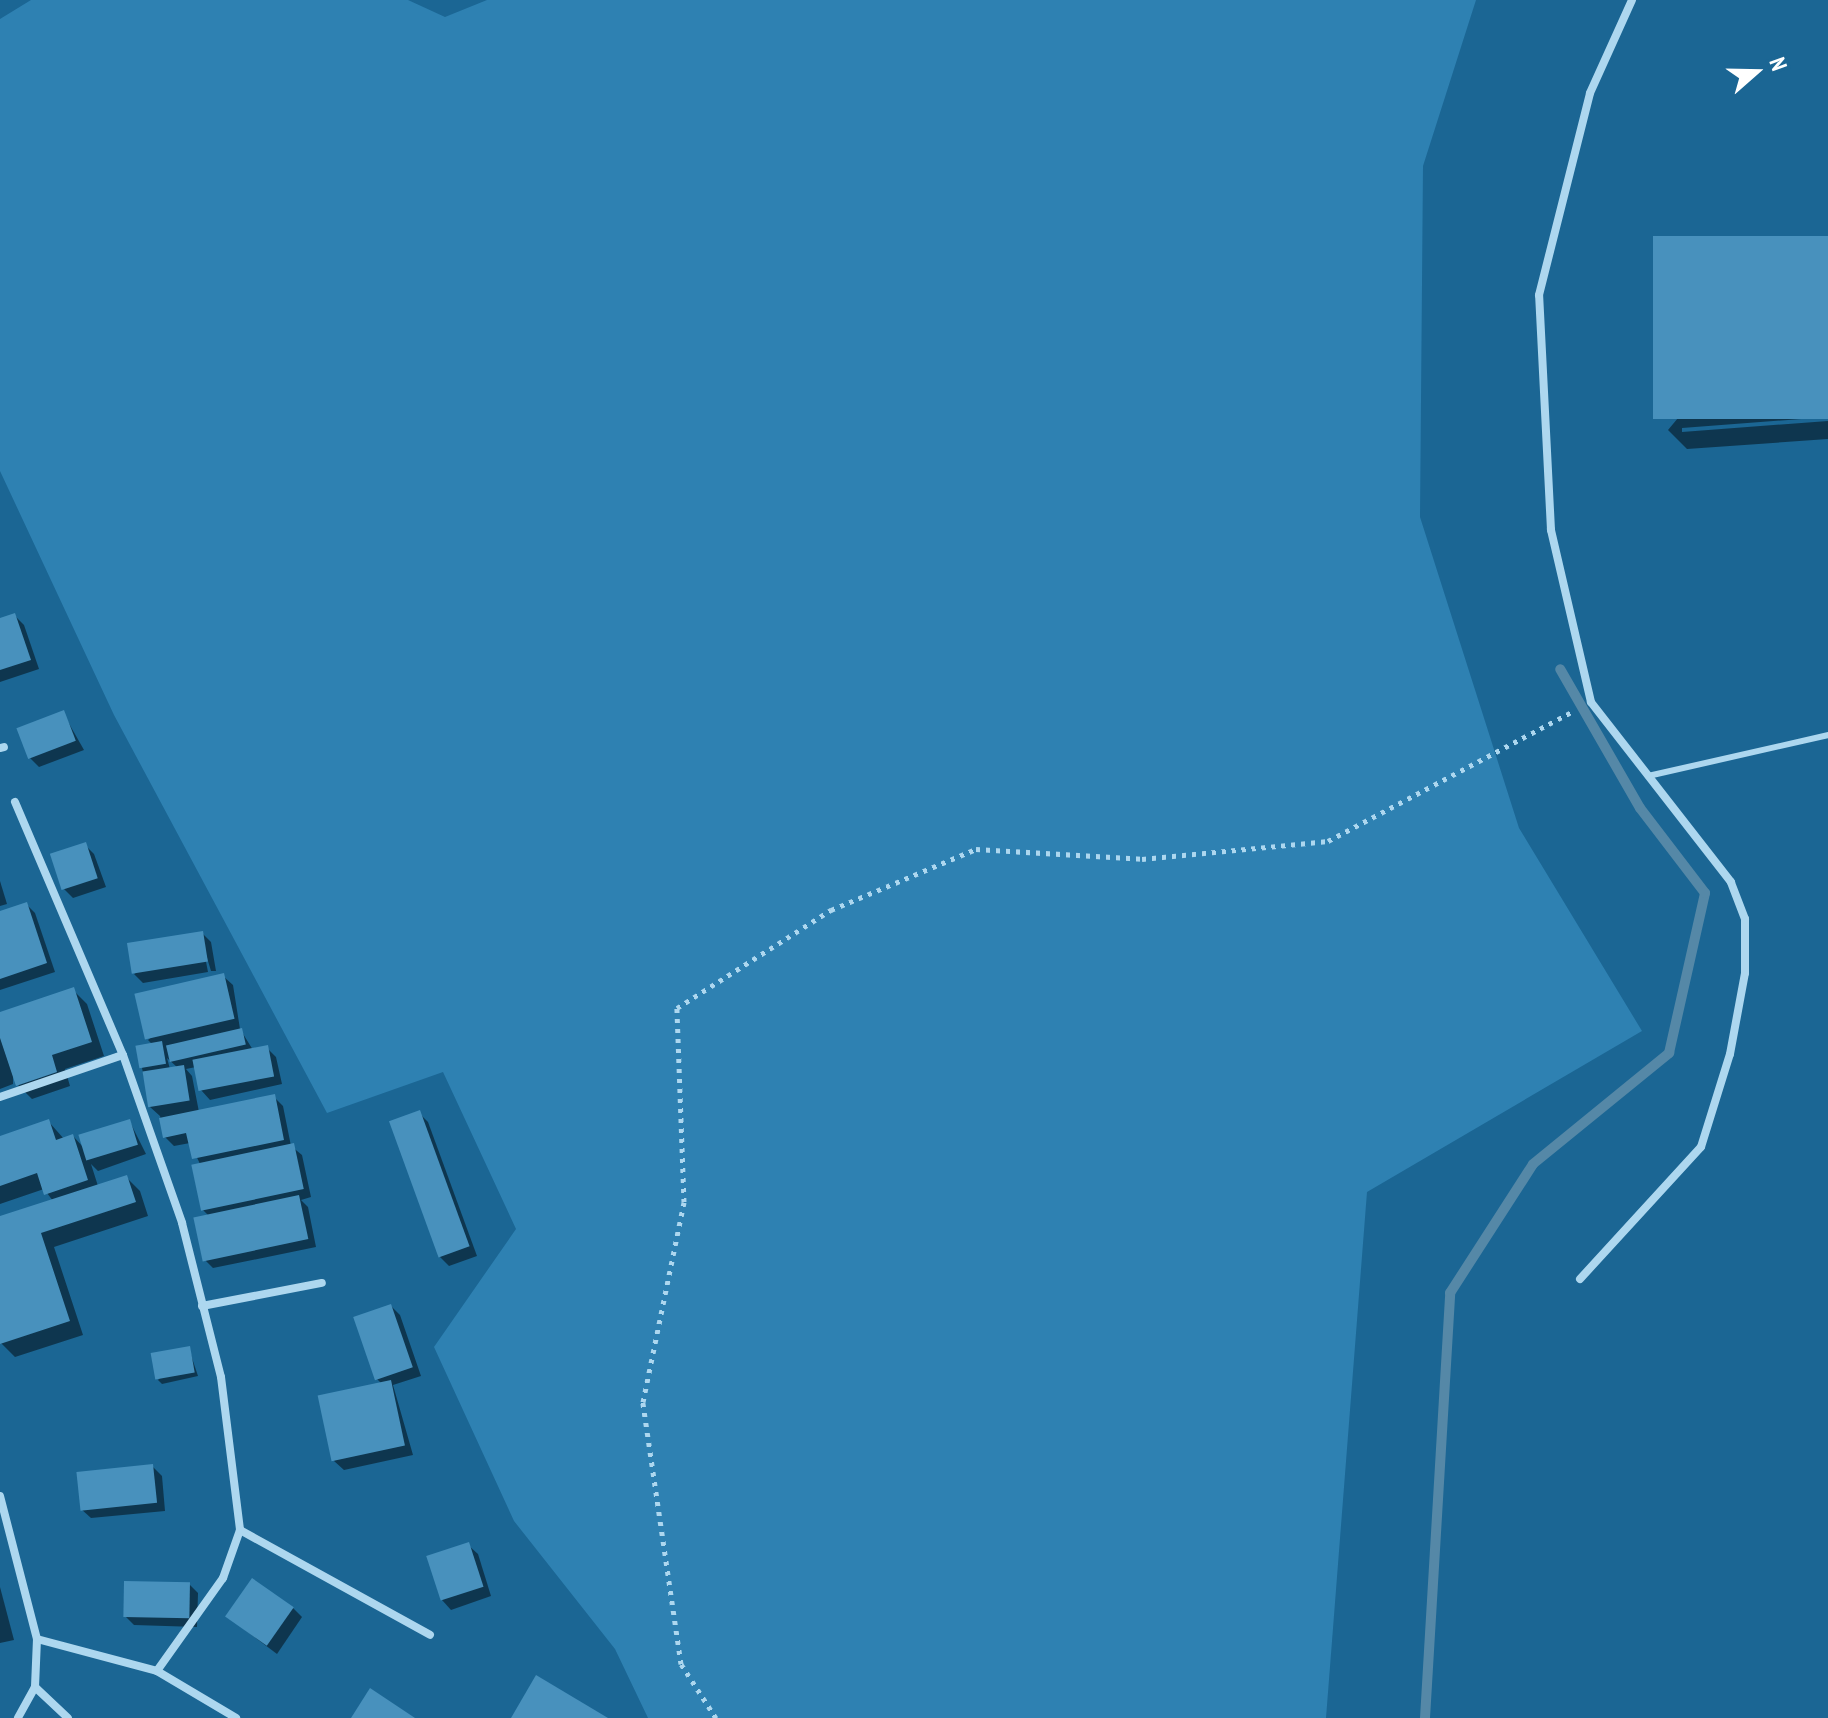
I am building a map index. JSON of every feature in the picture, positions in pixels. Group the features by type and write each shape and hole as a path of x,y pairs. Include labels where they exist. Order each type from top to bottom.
{"street":[{"path":"1580,1279 1701,1147 1730,1054 1745,973 1745,919 1731,882 1591,702 1551,530 1539,295 1590,93 1632,0"},
{"path":"15,802 123,1055 182,1223 221,1377 240,1530 223,1578 157,1671"},
{"path":"0,1097 123,1055"},
{"path":"202,1306 322,1283"},
{"path":"0,1496 37,1639 35,1687 18,1718"},
{"path":"240,1530 430,1635"},
{"path":"37,1639 157,1671 236,1718"},
{"path":"35,1687 68,1718"}],"lane":[{"path":"1648,776 1828,735"}],"path":[{"path":"716,1718 681,1664 643,1402 684,1202 677,1008 831,910 976,849 1142,859 1328,841 1591,702"}],"shaded area":[{"path":"31,0 408,0 445,17 487,0 1476,0 1423,166 1420,517 1519,828 1642,1031 1367,1192 1326,1718 648,1718 615,1649 514,1521 434,1347 516,1229 443,1072 327,1113 114,715 0,471 0,19"}],"building":[{"path":"1653,236 1828,236 1828,419 1653,419"},
{"path":"15,613 31,660 0,670 0,618"},
{"path":"64,710 76,741 28,759 16,728"},
{"path":"86,842 98,878 62,890 50,854"},
{"path":"27,902 47,963 0,979 0,911"},
{"path":"203,931 208,962 132,974 127,943"},
{"path":"224,973 235,1019 145,1039 134,994"},
{"path":"74,987 92,1042 52,1055 57,1072 16,1086 0,1038 0,1012"},
{"path":"242,1028 246,1045 170,1062 166,1046"},
{"path":"162,1041 166,1064 139,1068 135,1046"},
{"path":"268,1045 274,1076 199,1091 192,1060"},
{"path":"184,1065 190,1101 148,1107 143,1072"},
{"path":"275,1094 284,1140 192,1159 186,1133 163,1138 159,1118"},
{"path":"420,1110 470,1246 439,1258 389,1121"},
{"path":"49,1119 56,1140 73,1134 88,1180 44,1195 37,1173 0,1186 0,1136"},
{"path":"130,1119 138,1145 86,1161 78,1135"},
{"path":"294,1143 304,1189 201,1211 191,1165"},
{"path":"127,1175 136,1202 41,1233 70,1321 0,1344 0,1216"},
{"path":"299,1195 308,1239 203,1261 193,1217"},
{"path":"391,1304 413,1367 375,1380 353,1317"},
{"path":"190,1346 195,1373 155,1380 151,1353"},
{"path":"391,1380 405,1446 332,1461 318,1396"},
{"path":"153,1464 157,1503 80,1511 76,1472"},
{"path":"469,1542 484,1587 441,1601 426,1556"},
{"path":"252,1578 294,1607 267,1646 225,1617"},
{"path":"124,1581 190,1582 189,1618 123,1617"},
{"path":"536,1675 608,1718 511,1718"},
{"path":"370,1688 415,1718 351,1718"}],"waterway":[{"path":"1425,1718 1450,1293 1533,1164 1669,1053 1705,893 1640,808 1560,669"}]}
